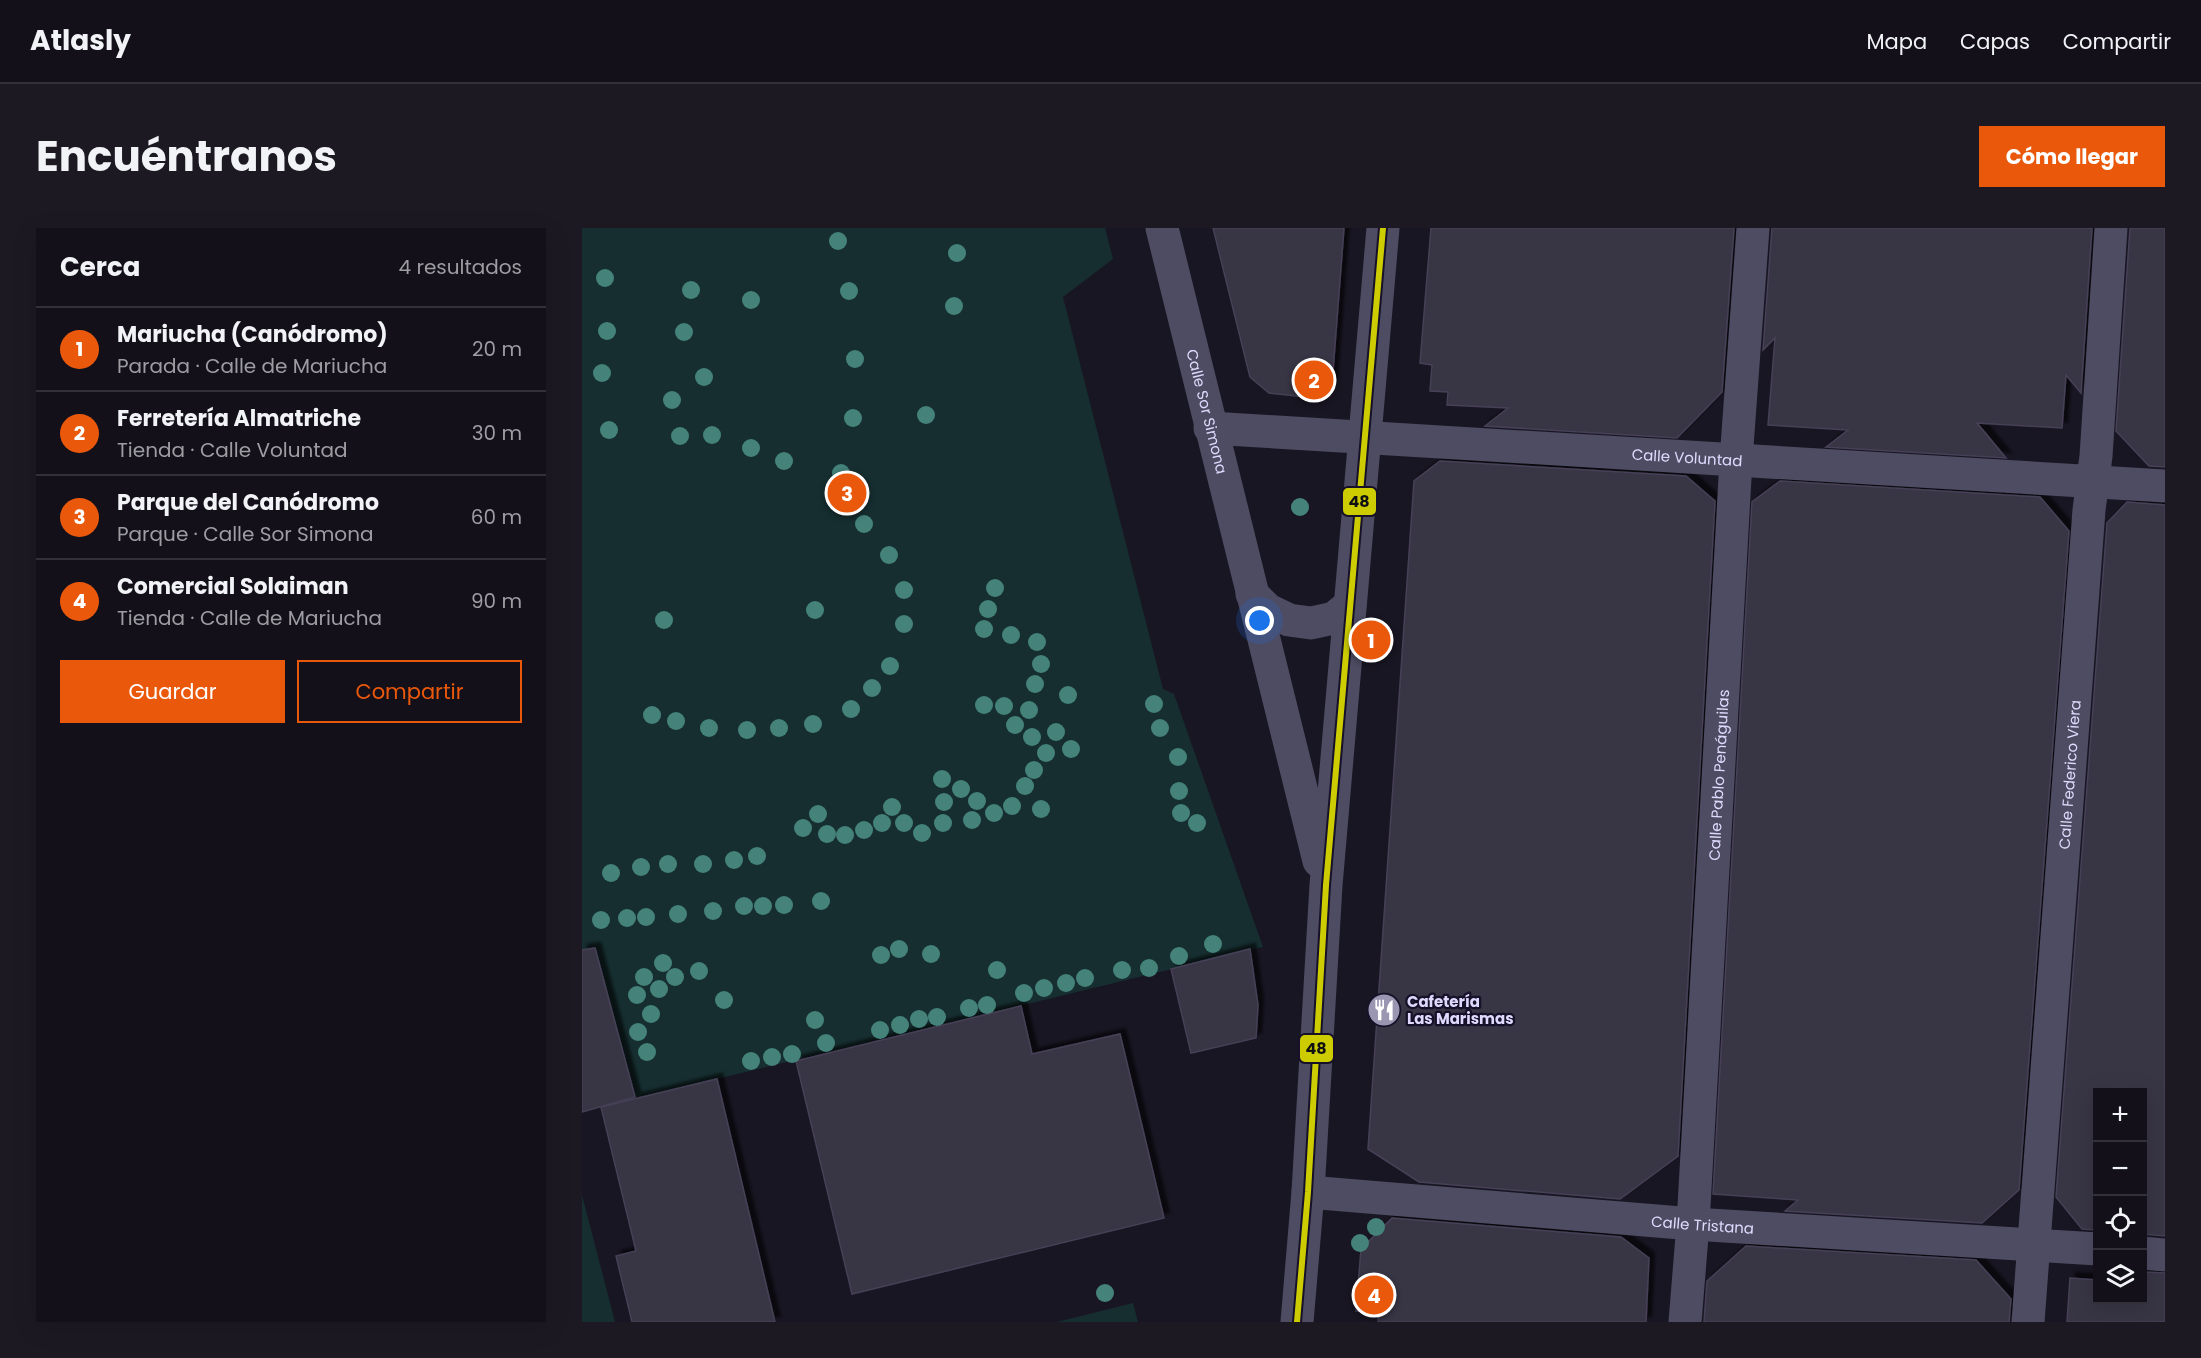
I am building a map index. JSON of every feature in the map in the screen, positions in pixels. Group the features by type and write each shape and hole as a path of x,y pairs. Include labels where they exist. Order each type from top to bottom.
{"street":[{"name":"Calle Sor Simona","path":"1162,228 1210,428 1326,885"},
{"path":"1297,1322 1308,1192 1326,885 1383,228"},
{"name":"Calle Pablo Penáguilas","path":"1685,1322 1693,1224 1736,460 1753,228"},
{"name":"Calle Federico Viera","path":"2028,1322 2111,228"},
{"name":"Calle Voluntad","path":"1210,428 2165,486"},
{"path":"1252,594 1268,610 1289,621 1311,623 1334,618 1350,605"},
{"name":"Calle Tristana","path":"1308,1192 1693,1224 2093,1249"},
{"path":"2147,1253 2165,1255"}],"green space":[{"path":"582,228 1105,228 1113,259 1063,297 1163,689 1174,694 1263,947 592,1109 582,1001"},
{"path":"582,1195 615,1322 582,1322"},
{"path":"1133,1303 1138,1322 1057,1322"}],"building":[{"path":"1213,228 1344,228 1332,384 1314,398 1269,393 1250,377"},
{"path":"1431,228 1734,228 1722,392 1677,438 1485,426 1508,408 1447,405 1448,392 1430,391 1432,365 1420,363"},
{"path":"1772,228 2092,228 2081,393 2066,375 2062,428 1977,423 2006,458 1826,447 1848,430 1768,425 1775,338 1763,350"},
{"path":"2130,228 2165,228 2165,467 2149,466 2116,431"},
{"path":"1440,461 1686,476 1715,501 1678,1156 1620,1199 1419,1182 1368,1149 1414,481"},
{"path":"1780,481 2040,497 2069,531 2019,1190 1982,1223 1785,1211 1798,1200 1713,1194 1752,502"},
{"path":"2127,502 2165,505 2165,1236 2147,1234 2147,1088 2093,1088 2093,1230 2082,1229 2056,1197 2107,523"},
{"path":"595,948 635,1097 582,1112 582,950"},
{"path":"1250,949 1258,1005 1256,1038 1191,1053 1171,969"},
{"path":"1021,1006 1032,1054 1120,1034 1164,1218 852,1294 796,1061"},
{"path":"717,1079 775,1322 632,1322 616,1256 636,1251 601,1107"},
{"path":"1392,1218 1621,1237 1649,1258 1646,1322 1378,1322 1379,1313 1356,1311 1361,1249"},
{"path":"1746,1246 1976,1260 2011,1299 2009,1322 1704,1322 1707,1281"},
{"path":"2147,1272 2165,1273 2165,1322 2067,1322 2070,1278 2093,1280 2093,1304 2147,1304"}],"transit line":[{"name":"48","path":"1297,1322 1308,1192 1326,885 1383,228"}],"place":[{"name":"Ferretería Almatriche","path":"1314,380"},
{"name":"Parque del Canódromo","path":"847,493"},
{"name":"Mariucha (Canódromo)","path":"1371,640"},
{"name":"Cafetería Las Marismas","path":"1384,1010"},
{"name":"Comercial Solaiman","path":"1374,1295"}]}
